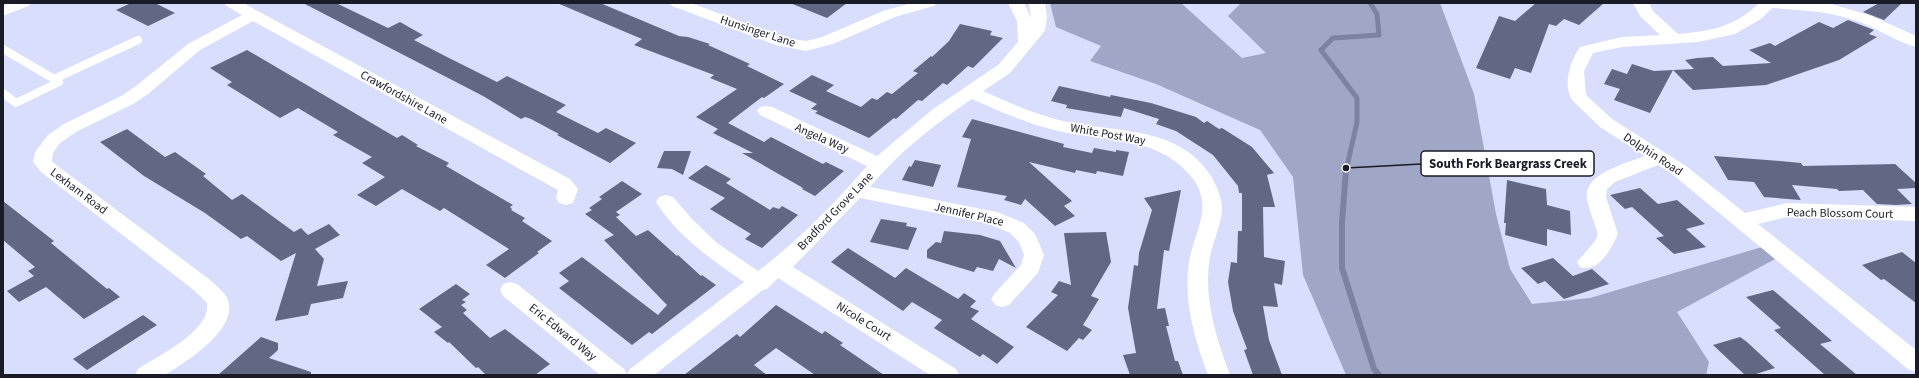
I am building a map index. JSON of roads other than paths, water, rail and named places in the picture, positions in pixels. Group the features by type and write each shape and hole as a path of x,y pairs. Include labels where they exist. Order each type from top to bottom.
{"street":[{"path":"3,11 23,3"},
{"name":"Crawfordshire Lane","path":"232,3 563,184 568,189 566,198"},
{"name":"Hunsinger Lane","path":"677,3 782,42 806,46 827,41 889,14 929,3"},
{"path":"1016,3 1025,21 1026,42"},
{"name":"Bradford Grove Lane","path":"638,375 778,268 856,191 879,164 909,136 939,113 1004,69 1037,30 1039,17 1037,3"},
{"path":"1641,3 1646,13 1674,38"},
{"path":"1768,3 1826,5 1871,20 1916,42"},
{"name":"Dolphin Road","path":"1768,3 1755,16 1729,31 1698,37 1622,42 1586,50 1576,71 1578,96 1606,123 1679,170 1916,363"},
{"name":"Lexham Road","path":"146,375 197,341 210,329 218,315 217,300 202,285 48,168 42,162 44,152 54,139 70,128 127,100 142,90 194,47 253,15"},
{"name":"White Post Way","path":"972,92 1032,118 1066,127 1127,135 1155,142 1179,155 1197,171 1209,189 1212,205 1210,228 1200,257 1198,292 1200,313 1219,375"},
{"name":"Angela Way","path":"766,111 879,164"},
{"path":"1587,262 1603,245 1608,234 1596,197 1598,186 1608,178 1660,157"},
{"name":"Jennifer Place","path":"856,191 990,217 1017,228 1028,239 1034,255 1031,268 1002,299"},
{"path":"666,202 685,224 710,248 760,282"},
{"name":"Peach Blossom Court","path":"1742,221 1787,210 1916,214"},
{"name":"Nicole Court","path":"778,268 948,375"},
{"name":"Eric Edward Way","path":"510,290 616,375"}],"lane":[{"path":"54,79 138,40"},
{"path":"3,48 59,82 16,102 3,93"}],"waterway":[{"path":"1346,171 1357,122 1357,98 1321,50 1333,38 1379,35 1377,14 1370,3"},
{"path":"1346,170 1342,222 1342,268 1374,369 1379,375"}],"place":[{"name":"South Fork Beargrass Creek","path":"1346,168"}]}
